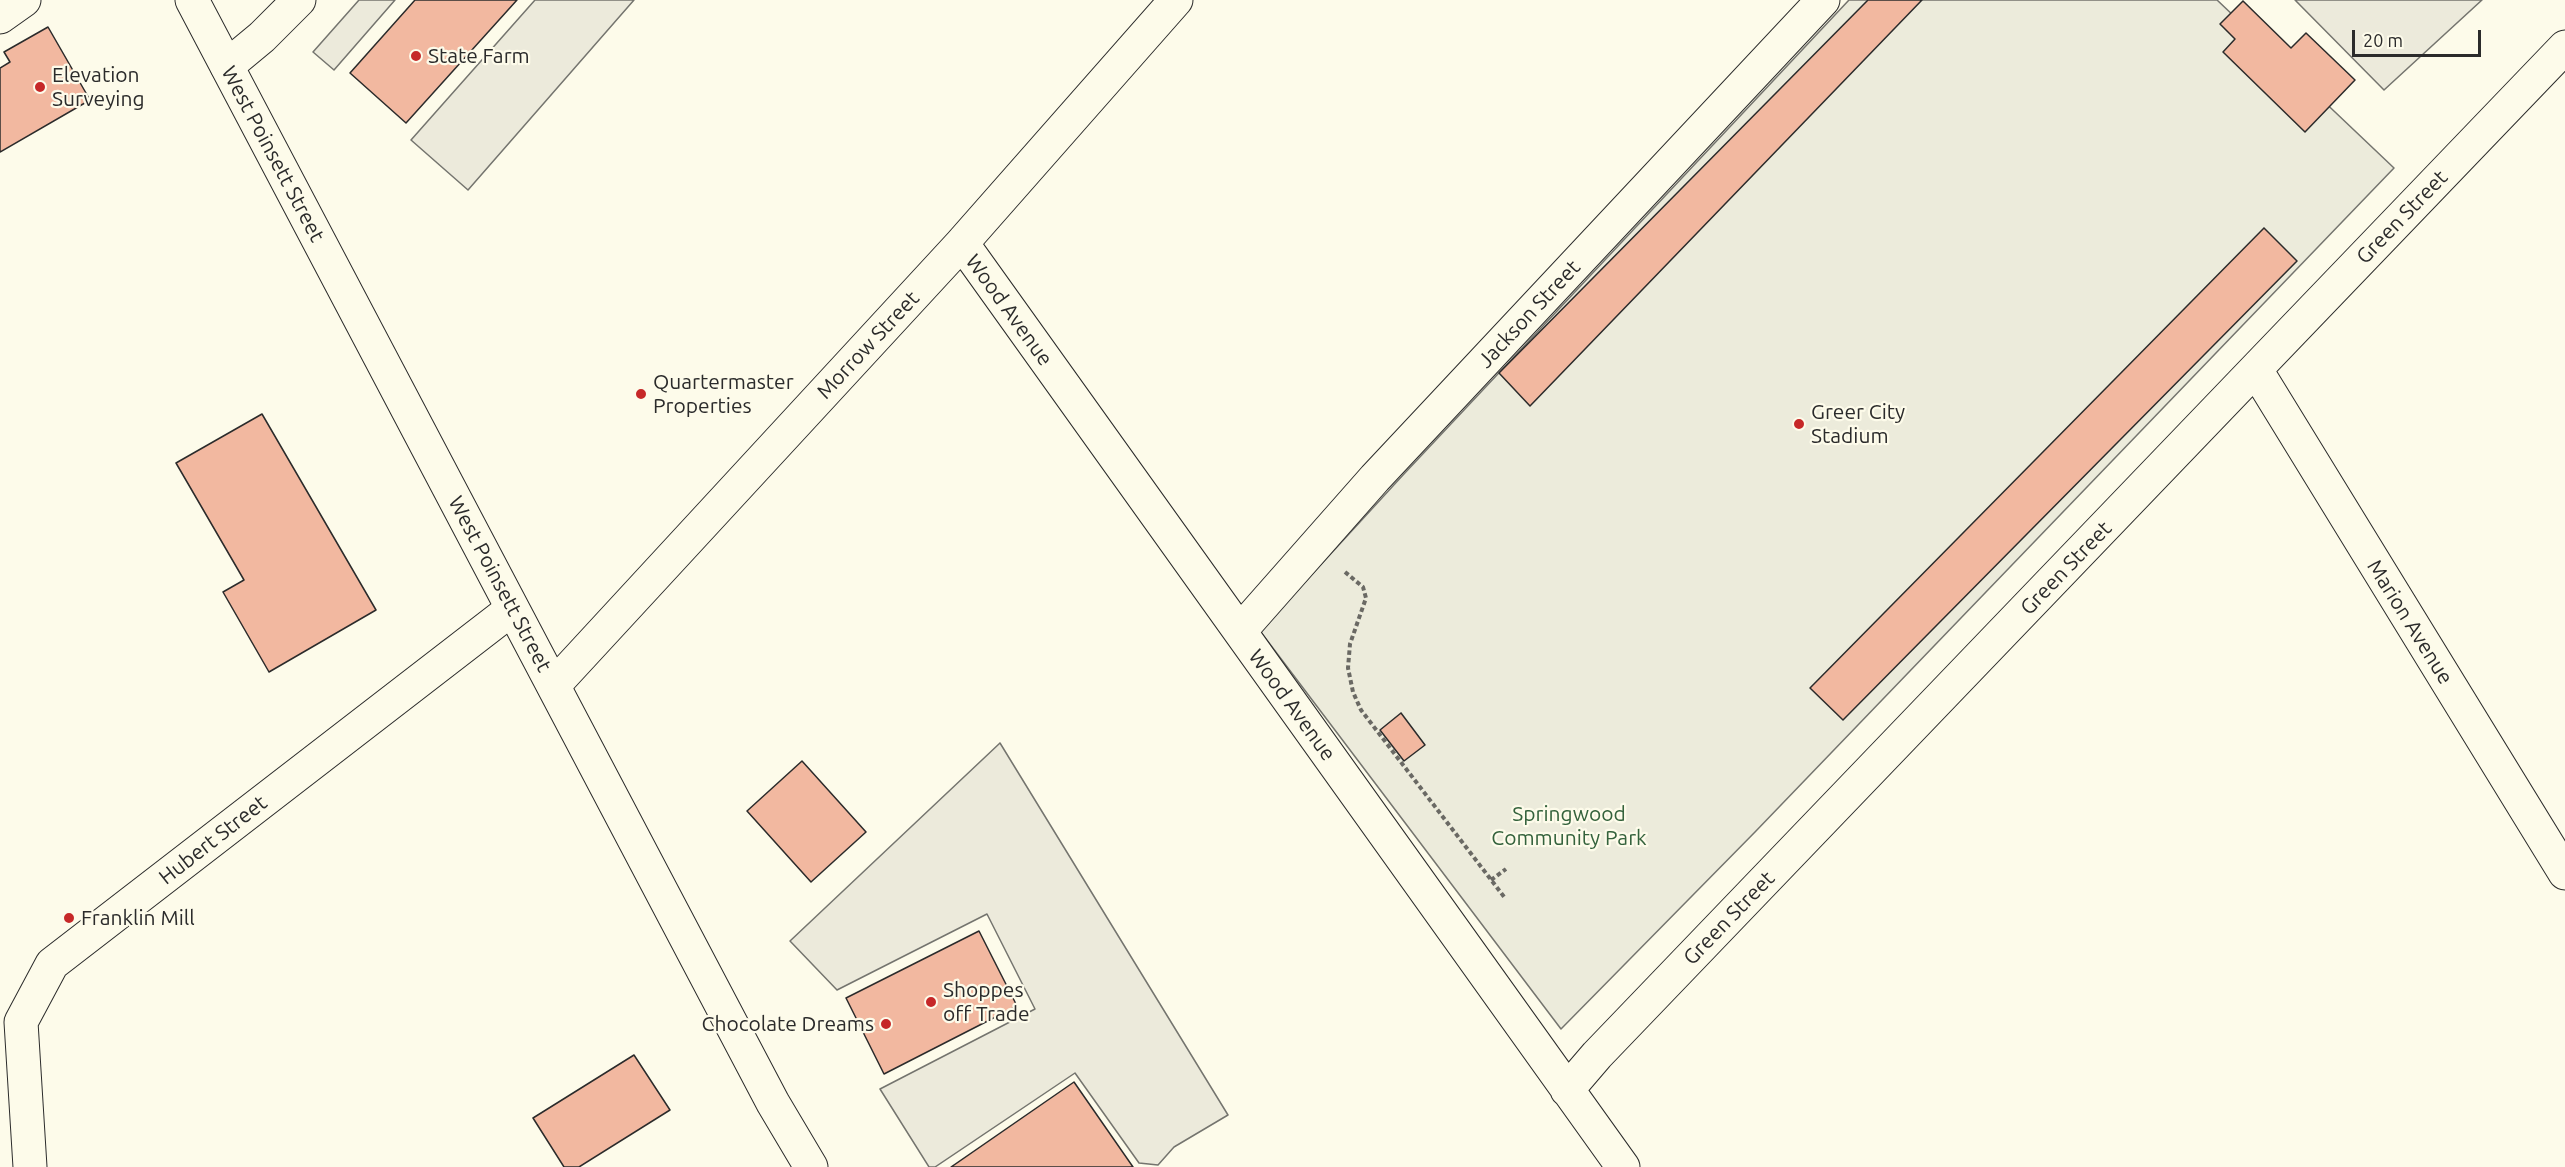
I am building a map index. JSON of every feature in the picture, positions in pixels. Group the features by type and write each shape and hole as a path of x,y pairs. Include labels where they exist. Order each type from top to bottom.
{"street":[{"path":"0,17 24,0"},
{"name":"West Poinsett Street","path":"192,0 773,1103 811,1167"},
{"path":"227,66 262,38 299,0"},
{"name":"Morrow Street","path":"554,685 962,243 1176,0"},
{"name":"Jackson Street","path":"1240,632 1375,478 1823,0"},
{"name":"Green Street","path":"1567,1090 1597,1055 2565,47"},
{"name":"Wood Avenue","path":"962,243 1623,1167"},
{"name":"Marion Avenue","path":"2256,370 2565,873"},
{"name":"Hubert Street","path":"30,1167 21,1022 52,964 512,609"}],"path":[{"path":"1315,546 1363,587 1366,598 1350,644 1348,668 1353,692 1361,711 1505,898"},
{"path":"1491,880 1506,869"}],"green space":[{"name":"Greer City Stadium","path":"1849,0 2217,0 2394,168 1755,832 1561,1029 1260,631 1403,475"}],"shaded area":[{"path":"359,0 395,0 334,70 313,52"},
{"path":"535,0 634,0 468,190 411,140"},
{"path":"2295,0 2482,0 2384,90"},
{"path":"1000,743 1228,1115 1174,1147 1158,1165 1139,1163 1075,1073 935,1167 929,1167 880,1089 1035,1009 987,914 837,990 790,941"}],"building":[{"path":"415,0 517,0 406,123 350,73"},
{"path":"1868,0 1922,0 1530,406 1499,373"},
{"path":"2243,1 2291,48 2306,33 2355,80 2305,132 2223,52 2235,39 2220,24"},
{"path":"48,27 90,100 0,152 0,68 10,62 4,52"},
{"path":"2264,228 2297,261 1843,720 1810,688"},
{"path":"262,414 376,610 269,672 223,592 244,580 176,463"},
{"path":"1401,713 1425,745 1404,761 1380,730"},
{"path":"802,761 866,832 811,882 747,811"},
{"name":"Shoppes off Trade","path":"979,931 1017,1006 884,1074 846,998"},
{"path":"634,1055 670,1110 579,1167 564,1167 533,1118"},
{"path":"1074,1082 1133,1167 951,1167"}],"place":[{"name":"State Farm","path":"416,56"},
{"name":"Elevation Surveying","path":"40,87"},
{"name":"Quartermaster Properties","path":"641,394"},
{"name":"Greer City Stadium","path":"1799,424"},
{"name":"Franklin Mill","path":"69,918"},
{"name":"Shoppes off Trade","path":"931,1002"},
{"name":"Chocolate Dreams","path":"886,1024"}],"park label":[{"name":"Springwood Community Park","path":"1569,826"}]}
